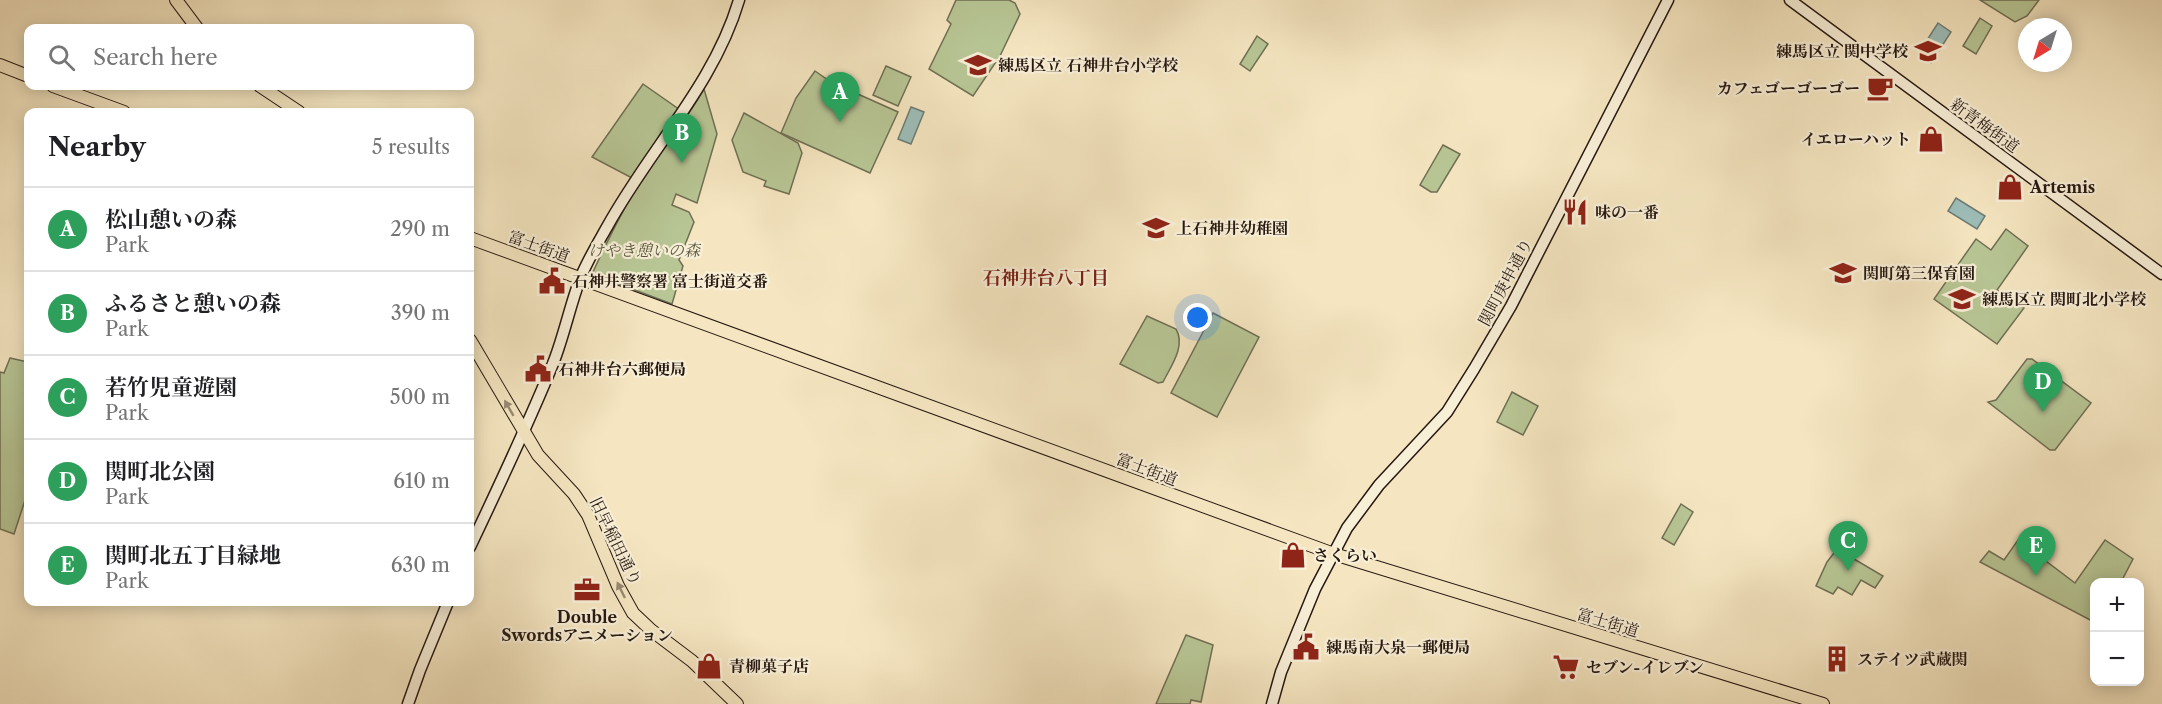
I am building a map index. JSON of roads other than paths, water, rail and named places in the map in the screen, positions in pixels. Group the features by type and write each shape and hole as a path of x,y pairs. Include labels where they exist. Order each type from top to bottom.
{"main road":[{"path":"176,0 194,24"},
{"path":"0,65 24,74"},
{"path":"64,90 113,108"},
{"path":"266,90 293,108"},
{"name":"富士街道","path":"474,239 1334,554 1823,704"},
{"name":"旧早稲田通り","path":"474,347 538,455 574,494 588,515 618,586 633,613 692,662 737,704"}],"street":[{"path":"474,539 524,434 555,358 580,278 634,182 685,111 734,17 739,0"},
{"name":"関町庚申通り","path":"1272,704 1291,647 1316,589 1347,528 1367,500 1447,412 1474,369 1511,306 1668,0"},
{"name":"新青梅街道","path":"1790,0 2162,274"},
{"path":"408,704 446,606"}],"water":[{"path":"1938,23 1951,32 1931,63 1918,54"},
{"path":"911,107 924,112 911,144 898,139"},
{"path":"1956,198 1985,216 1977,229 1948,211"}],"place":[{"name":"練馬区立 関中学校","path":"1928,51"},
{"name":"練馬区立 石神井台小学校","path":"978,65"},
{"name":"カフェゴーゴーゴー","path":"1880,88"},
{"name":"松山憩いの森","path":"840,122"},
{"name":"イエローハット","path":"1931,139"},
{"name":"ふるさと憩いの森","path":"682,163"},
{"name":"Artemis","path":"2010,187"},
{"name":"味の一番","path":"1575,212"},
{"name":"上石神井幼稚園","path":"1156,228"},
{"name":"関町第三保育園","path":"1843,273"},
{"name":"石神井警察署 富士街道交番","path":"552,281"},
{"name":"練馬区立 関町北小学校","path":"1962,299"},
{"name":"石神井台六郵便局","path":"538,369"},
{"name":"関町北公園","path":"2043,412"},
{"name":"さくらい","path":"1293,555"},
{"name":"若竹児童遊園","path":"1848,571"},
{"name":"関町北五丁目緑地","path":"2036,576"},
{"name":"Double Swordsアニメーション","path":"587,590"},
{"name":"練馬南大泉一郵便局","path":"1306,647"},
{"name":"ステイツ武蔵関","path":"1837,659"},
{"name":"青柳菓子店","path":"709,666"},
{"name":"セブン-イレブン","path":"1566,667"}],"district":[{"name":"石神井台八丁目","path":"1046,278"}],"park label":[{"name":"けやき憩いの森","path":"644,250"}]}
